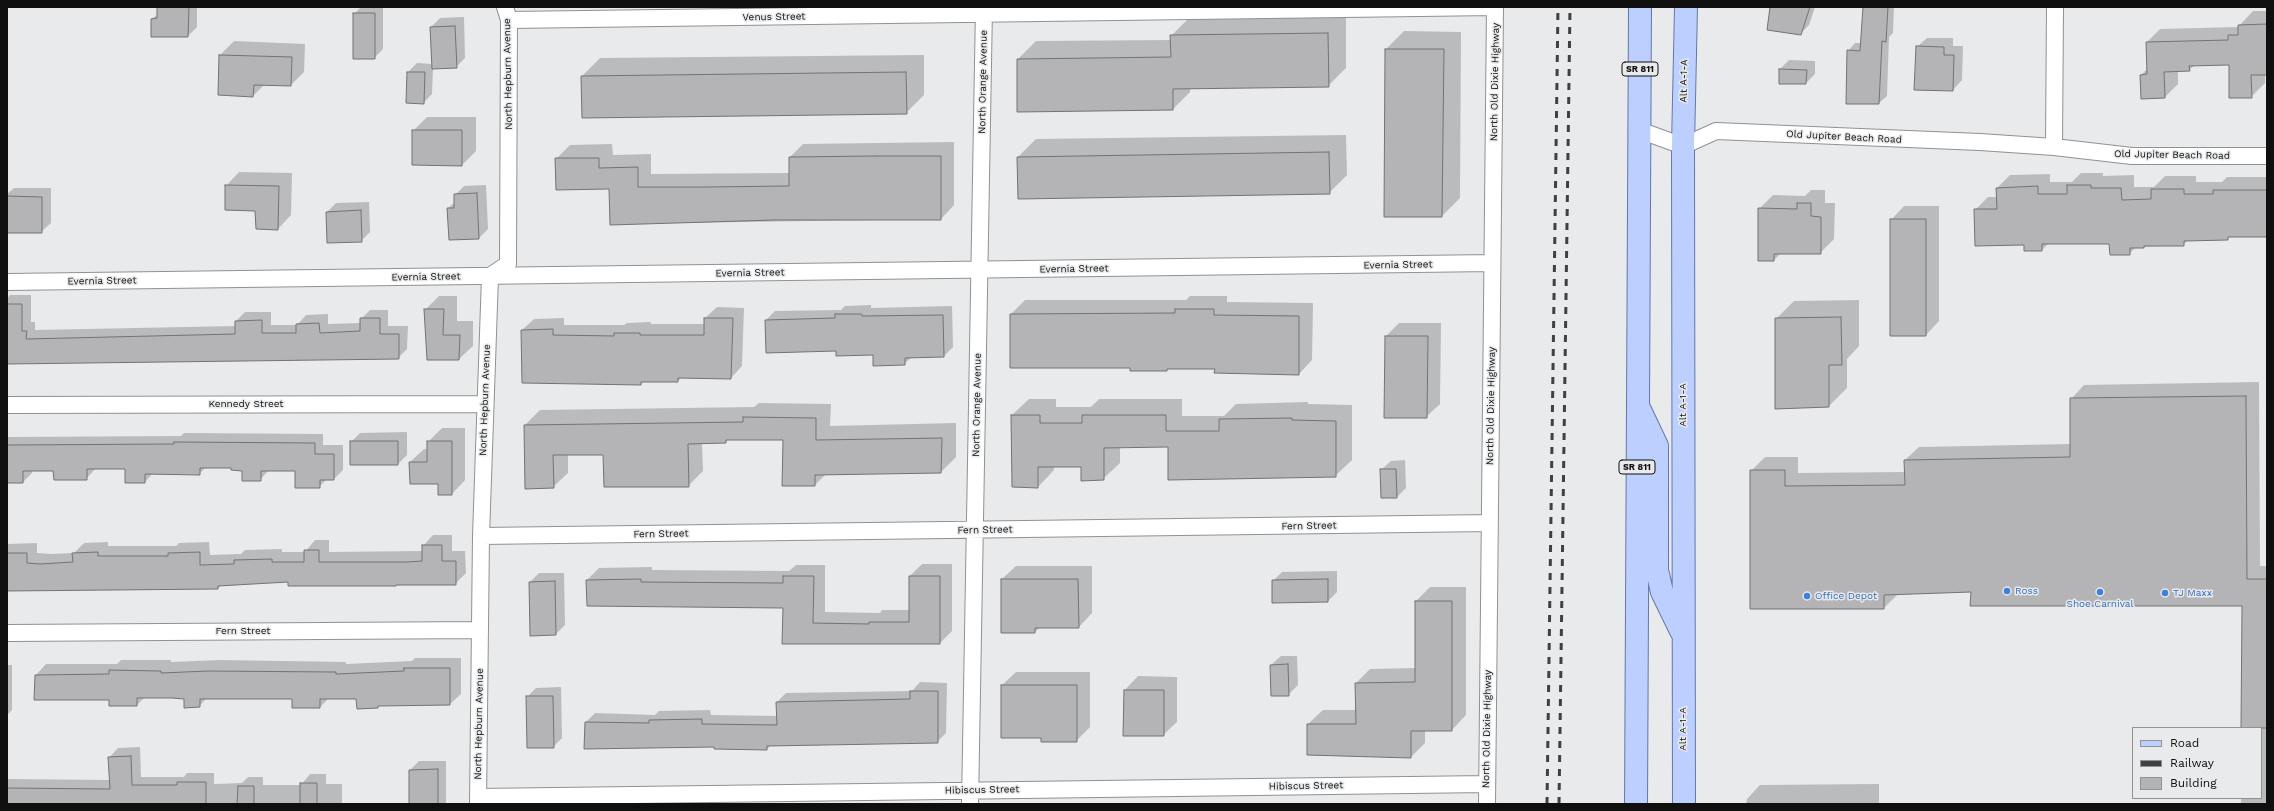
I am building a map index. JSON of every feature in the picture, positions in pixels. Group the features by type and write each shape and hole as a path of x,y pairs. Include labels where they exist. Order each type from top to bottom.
{"main road":[{"name":"SR 811","path":"1636,804 1640,7"},
{"name":"Alt A-1-A","path":"1684,804 1683,146 1686,7"},
{"path":"1637,404 1657,446 1657,570 1662,592 1683,636"}],"street":[{"name":"Venus Street","path":"507,14 1495,7"},
{"name":"North Old Dixie Highway","path":"1487,804 1495,7"},
{"path":"2054,147 2055,7"},
{"name":"North Orange Avenue","path":"970,797 984,11"},
{"name":"North Hepburn Avenue","path":"478,800 484,404 490,276 508,264 507,14"},
{"path":"1639,130 1683,146"},
{"name":"Old Jupiter Beach Road","path":"1683,146 1716,131 1980,142 2054,147 2132,156 2267,156"},
{"name":"Evernia Street","path":"7,282 1492,263"},
{"name":"Kennedy Street","path":"7,405 484,404"},
{"name":"Fern Street","path":"481,536 1490,523"},
{"name":"Fern Street","path":"7,632 480,630"},
{"name":"Hibiscus Street","path":"478,800 970,797 1487,784"}],"building":[{"path":"157,7 189,7 188,37 151,37 151,19 157,18"},
{"path":"1770,7 1810,7 1801,35 1767,30"},
{"path":"1863,7 1888,7 1886,42 1882,41 1879,104 1846,104 1847,50 1860,51"},
{"path":"353,13 375,13 375,59 353,59"},
{"path":"2267,24 2267,75 2251,75 2252,98 2229,98 2229,65 2189,66 2190,71 2164,72 2165,98 2141,99 2140,75 2147,74 2146,42 2228,40 2228,35 2238,35 2238,25"},
{"path":"455,26 457,68 432,69 430,27"},
{"path":"1328,33 1329,87 1173,89 1173,110 1017,112 1017,59 1171,57 1170,35"},
{"path":"1916,46 1944,47 1944,55 1954,55 1953,91 1914,90"},
{"path":"1385,49 1444,49 1442,217 1384,217"},
{"path":"219,55 292,57 291,86 254,85 253,97 218,95"},
{"path":"1779,69 1807,70 1806,84 1779,84"},
{"path":"407,72 425,72 424,104 406,103"},
{"path":"906,72 907,114 582,118 581,76"},
{"path":"412,130 462,130 462,166 412,165"},
{"path":"1329,152 1330,194 1018,199 1017,157"},
{"path":"941,156 941,220 774,220 610,225 609,189 556,190 555,158 599,158 599,168 638,167 638,187 705,187 789,186 789,157"},
{"path":"225,185 279,186 278,230 256,229 255,211 225,210"},
{"path":"2067,185 2091,185 2091,188 2121,188 2122,200 2151,199 2151,189 2184,189 2184,194 2213,194 2213,190 2267,190 2267,237 2228,237 2228,240 2184,241 2184,246 2144,246 2144,248 2130,248 2130,255 2110,255 2109,244 2042,244 2042,251 2024,251 2024,245 1975,246 1974,209 1997,209 1996,188 2038,186 2038,194 2067,194"},
{"path":"477,193 479,239 449,240 447,208 454,208 454,194"},
{"path":"7,196 42,197 42,233 7,233"},
{"path":"1797,203 1811,203 1811,216 1821,217 1821,254 1774,254 1774,261 1758,261 1758,208 1797,209"},
{"path":"361,210 362,242 327,243 326,212"},
{"path":"1890,219 1926,219 1926,336 1890,336"},
{"path":"7,304 22,304 22,331 27,331 26,339 235,334 235,321 262,320 262,333 296,333 296,324 319,323 320,333 360,331 360,318 380,318 380,334 399,334 399,359 7,364"},
{"path":"424,309 444,309 443,335 460,335 459,360 427,360"},
{"path":"1175,309 1214,309 1214,315 1299,316 1299,375 1214,373 1215,369 1130,371 1130,368 1010,368 1010,314 1175,313"},
{"path":"835,314 862,314 862,316 943,315 944,357 905,358 905,365 873,366 873,355 836,356 836,351 766,353 765,320 835,318"},
{"path":"1841,317 1842,365 1829,365 1829,407 1775,409 1775,318"},
{"path":"704,318 733,318 731,379 678,378 678,382 641,382 641,385 522,383 521,330 553,329 553,335 614,336 614,333 640,333 640,335 704,335"},
{"path":"1385,336 1428,336 1427,418 1384,418"},
{"path":"2246,396 2247,579 2267,579 2267,728 2241,727 2242,606 1970,606 1971,592 1884,595 1884,609 1750,609 1750,470 1785,470 1785,486 1905,485 1904,460 2070,457 2070,398"},
{"path":"1011,415 1040,415 1040,423 1082,423 1082,415 1166,415 1166,431 1219,431 1219,419 1292,418 1292,420 1336,421 1336,477 1168,480 1168,447 1104,448 1104,480 1081,481 1081,467 1038,467 1038,488 1012,487"},
{"path":"743,417 816,418 816,440 942,438 941,473 815,475 815,486 782,486 783,440 726,440 726,443 688,444 689,487 604,487 603,455 553,455 554,488 525,489 524,425 743,422"},
{"path":"350,441 398,441 398,465 350,465"},
{"path":"427,441 452,441 452,495 438,495 438,484 410,484 409,462 427,462"},
{"path":"174,442 315,443 315,454 334,454 334,480 320,480 320,488 295,488 295,471 261,471 261,481 242,481 242,471 231,470 231,468 200,468 200,475 145,474 145,483 125,483 125,469 87,469 87,480 54,480 53,471 23,471 23,483 7,483 7,445 174,444"},
{"path":"1380,469 1396,469 1397,498 1381,498"},
{"path":"422,545 442,545 442,561 456,561 456,585 288,586 288,582 218,586 218,589 7,591 7,553 27,553 27,563 40,564 73,562 72,553 98,552 98,556 168,556 168,553 200,552 200,565 234,564 234,560 272,559 272,562 304,562 304,550 319,550 319,562 407,562 422,561"},
{"path":"783,576 814,576 813,623 869,624 869,622 909,622 909,576 940,576 940,644 782,644 783,608 587,606 586,580 641,579 641,582 783,583"},
{"path":"1001,579 1078,579 1079,628 1035,628 1035,633 1001,633"},
{"path":"1328,579 1328,602 1272,603 1272,580"},
{"path":"555,581 556,635 530,636 529,582"},
{"path":"1415,601 1452,601 1452,731 1411,731 1411,758 1307,755 1307,724 1356,724 1355,683 1415,682"},
{"path":"1288,664 1289,696 1271,696 1270,665"},
{"path":"404,668 450,668 450,705 378,706 378,708 357,709 356,699 320,699 320,708 292,708 292,699 200,699 200,707 184,708 184,699 172,698 137,698 137,706 109,706 109,700 34,700 35,675 109,674 109,670 161,671 161,673 208,671 336,672 336,674 404,671"},
{"path":"1001,685 1077,685 1077,742 1041,742 1041,738 1001,738"},
{"path":"1124,690 1164,690 1164,736 1123,736"},
{"path":"910,691 938,691 938,743 767,746 767,750 714,749 714,747 584,749 585,722 649,723 649,720 702,719 702,724 777,725 776,702 910,699"},
{"path":"526,696 553,696 554,748 527,748"},
{"path":"131,756 132,785 177,785 177,782 206,782 206,804 7,804 7,788 110,789 108,757"},
{"path":"438,769 438,804 409,804 409,770"},
{"path":"300,783 317,783 317,804 300,804"},
{"path":"238,786 254,786 254,804 237,804"}],"railway":[{"path":"1547,804 1558,7"},
{"path":"1559,804 1570,7"}],"place":[{"name":"Ross","path":"2007,591"},
{"name":"Shoe Carnival","path":"2100,592"},
{"name":"TJ Maxx","path":"2165,593"},
{"name":"Office Depot","path":"1807,596"}]}
